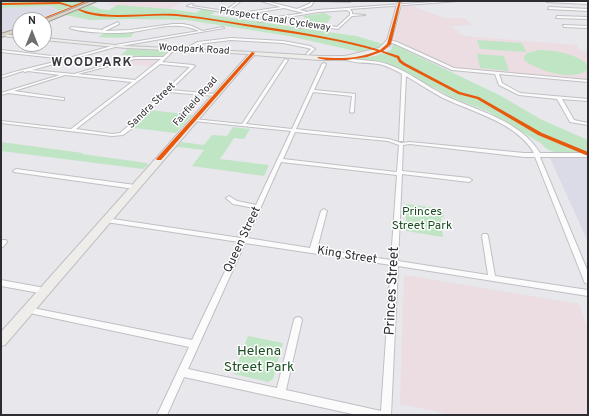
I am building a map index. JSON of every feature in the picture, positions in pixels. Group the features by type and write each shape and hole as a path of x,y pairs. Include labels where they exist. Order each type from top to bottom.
{"highway":[{"path":"52,17 66,10 76,8 89,1"},
{"path":"52,17 95,1"}],"main road":[{"path":"389,41 399,4"},
{"name":"Woodpark Road","path":"52,40 115,46 319,58 346,58 379,50 389,45 389,41"},
{"name":"Fairfield Road","path":"1,341 253,53"}],"street":[{"path":"225,12 240,1"},
{"path":"262,1 308,13"},
{"path":"297,10 310,5 313,1"},
{"path":"317,1 350,1"},
{"path":"259,21 308,13 399,4 458,1"},
{"path":"547,1 588,2"},
{"path":"192,4 188,6 244,14 284,7"},
{"path":"550,8 588,10"},
{"path":"348,9 351,12 351,15"},
{"path":"300,26 312,24 338,28 351,15 364,15"},
{"path":"556,17 588,18"},
{"path":"103,31 118,23"},
{"path":"79,24 71,28 124,32 177,25 195,28 201,31"},
{"path":"148,28 153,24"},
{"path":"564,26 588,27"},
{"path":"1,77 115,46 223,28"},
{"path":"252,40 254,36"},
{"path":"184,50 201,42 229,39 282,42 312,48 313,49 308,54"},
{"path":"389,41 450,68 587,82"},
{"path":"72,130 159,63 173,49"},
{"path":"1,51 69,59"},
{"path":"73,75 135,58 163,58"},
{"path":"346,58 352,61 381,64 404,74 442,96 486,114 522,136 533,146 588,281"},
{"path":"243,125 286,60"},
{"name":"Sandra Street","path":"1,122 112,135 121,134 193,66 159,63"},
{"name":"Queen Street","path":"162,415 324,64"},
{"path":"29,70 136,80"},
{"path":"1,94 64,74"},
{"name":"Princes Street","path":"386,415 404,74"},
{"path":"497,74 500,84 516,93 588,100"},
{"path":"167,91 215,95"},
{"path":"311,91 354,96 352,112"},
{"path":"8,92 63,99"},
{"path":"558,98 572,121 588,124"},
{"path":"194,120 536,156 587,155"},
{"path":"280,160 469,180"},
{"path":"16,171 135,187"},
{"path":"230,198 235,203 258,206"},
{"path":"313,250 324,211"},
{"name":"King Street","path":"106,220 313,250 588,293"},
{"path":"485,236 492,279"},
{"path":"1,283 44,291"},
{"path":"28,310 194,344"},
{"path":"280,394 298,320"},
{"path":"181,372 379,415"}],"shaded area":[{"path":"115,1 184,1 170,9 106,5"},
{"path":"410,5 444,18 464,18 473,25 452,26 463,36 576,45 581,51 588,51 588,80 465,69 450,66 394,39 403,6"},
{"path":"52,6 59,11 52,14 52,12 12,12 12,29 1,33 1,8"},
{"path":"139,59 158,61 149,66 124,64"},
{"path":"550,158 588,158 588,242"},
{"path":"404,275 579,304 588,330 588,415 454,415 400,404"}],"green space":[{"path":"1,1 83,2 59,11 52,6 1,8"},
{"path":"90,5 100,9 109,10 117,5 171,9 196,13 202,9 216,11 211,15 356,36 383,44 378,49 364,53 289,36 187,20 90,20 65,15"},
{"path":"325,13 332,17 325,25 312,23 303,16"},
{"path":"135,31 131,37 98,37 107,32 121,33"},
{"path":"477,40 522,43 526,52 480,49"},
{"path":"393,44 501,96 542,120 588,140 588,153 570,154 551,151 489,112 451,97 399,69 383,62 352,59 375,56 391,50"},
{"path":"128,49 167,51 161,57 121,55"},
{"path":"539,50 557,51 569,54 586,63 588,69 582,73 574,75 556,74 537,68 524,60 527,53"},
{"path":"477,54 504,56 509,71 480,68"},
{"path":"150,110 192,115 176,133 134,128"},
{"path":"233,127 250,129 244,139 234,138 220,159 269,165 264,176 192,166 204,150 179,147 176,148 181,142 204,145 212,135 227,136"},
{"path":"1,142 147,163 148,165 143,169 1,151"},
{"name":"Princes Street Park","path":"406,204 443,209 444,217 441,217 443,237 406,231"},
{"name":"Helena Street Park","path":"248,336 283,343 273,379 268,382 234,374"}],"cycle path":[{"path":"52,15 87,1"},
{"path":"319,58 356,58 367,56 384,49 389,44 400,1"},
{"path":"1,4 60,3 71,6"},
{"name":"Prospect Canal Cycleway","path":"79,10 98,15 175,15 199,18 319,37 383,51 398,57 404,64 459,93 478,98 540,134 588,154"},
{"path":"159,159 253,53"}],"district":[{"name":"WOODPARK","path":"92,63"}]}
